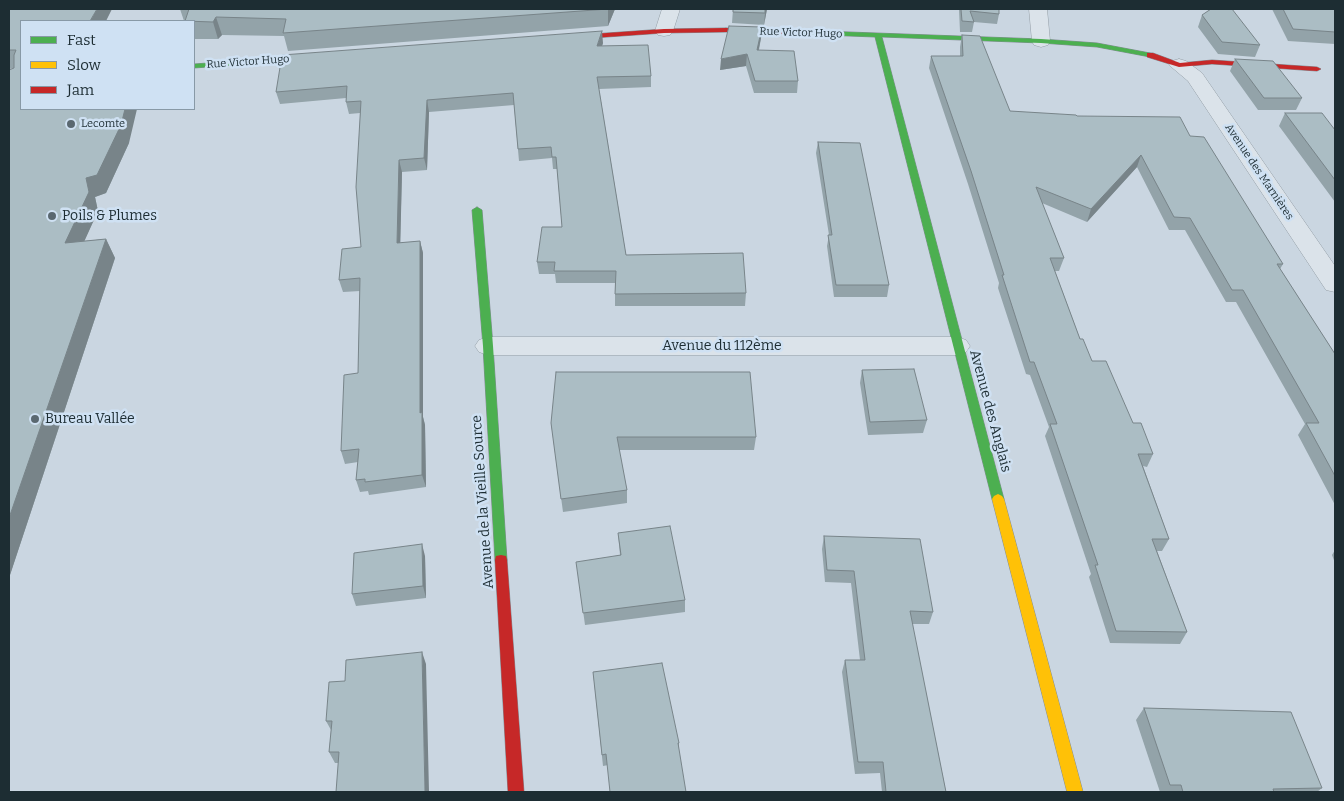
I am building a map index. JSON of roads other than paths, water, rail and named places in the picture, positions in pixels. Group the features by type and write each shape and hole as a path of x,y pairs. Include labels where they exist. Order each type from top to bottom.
{"street":[{"path":"664,31 671,9"},
{"path":"1038,9 1041,41"},
{"name":"Rue Victor Hugo","path":"552,39 664,31 726,30 1041,41 1097,45 1127,50 1179,65 1212,62 1317,69"},
{"name":"Avenue des Anglais","path":"878,36 957,346 1075,792"},
{"name":"Rue Victor Hugo","path":"195,66 334,56"},
{"name":"Avenue des Marnières","path":"1179,65 1195,77 1335,284"},
{"name":"Avenue de la Vieille Source","path":"477,210 488,346 516,792"},
{"path":"1310,246 1335,245"},
{"name":"Avenue du 112ème","path":"488,346 957,346"}],"place":[{"name":"Lecomte","path":"71,124"},
{"name":"Poils & Plumes","path":"52,216"},
{"name":"Bureau Vallée","path":"35,419"}]}
